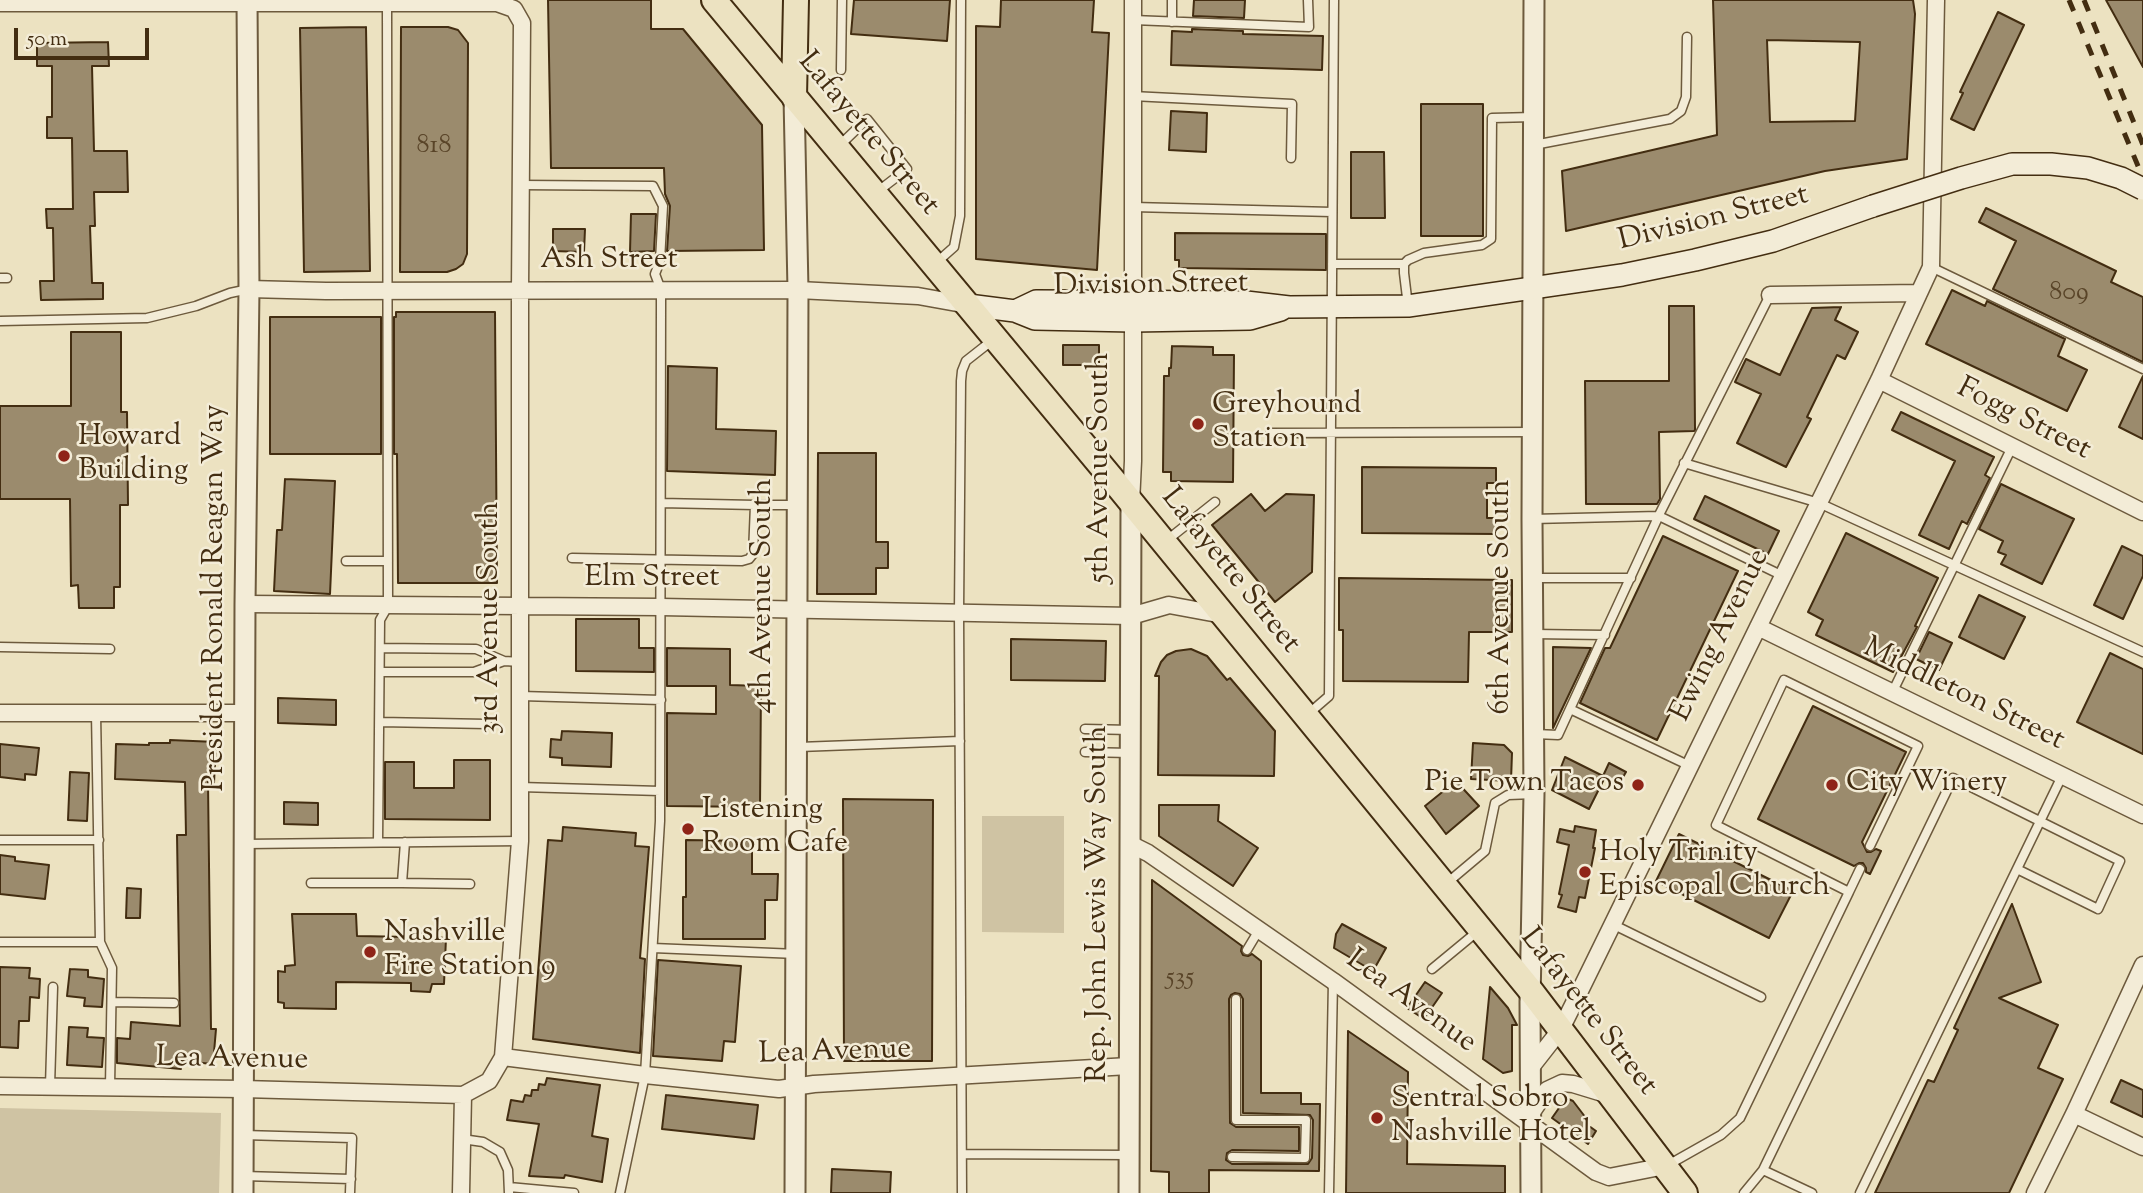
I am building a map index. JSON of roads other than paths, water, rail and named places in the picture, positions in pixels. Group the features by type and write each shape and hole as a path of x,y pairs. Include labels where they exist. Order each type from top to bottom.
{"main road":[{"name":"Lafayette Street","path":"714,0 1480,928 1685,1193"},
{"name":"4th Avenue South","path":"794,97 796,0"},
{"name":"Division Street","path":"968,306 1015,310 1036,301 1133,311 1246,302 1289,307 1408,306 1622,275 1734,251 1773,241 1873,206 2012,164 2088,168 2121,178 2143,189"}],"street":[{"name":"5th Avenue South","path":"1131,616 1133,0"},
{"name":"6th Avenue South","path":"1531,1193 1534,0"},
{"path":"1931,267 1936,0"},
{"path":"1,2 508,3"},
{"name":"President Ronald Reagan Way","path":"243,1184 249,289 247,2"},
{"name":"3rd Avenue South","path":"503,1057 520,841 521,696 522,23 508,3"},
{"name":"4th Avenue South","path":"794,97 798,290 795,1193"},
{"name":"Ewing Avenue","path":"1532,1066 1561,1030 1879,380 1931,267"},
{"name":"Ash Street","path":"249,289 798,290 918,296 968,306"},
{"path":"1770,295 1919,293"},
{"name":"Fogg Street","path":"1879,380 2143,512"},
{"name":"Elm Street","path":"245,604 661,607 1131,616 1169,605 1223,615"},
{"name":"Rep. John Lewis Way South","path":"1129,1193 1131,616"},
{"name":"Middleton Street","path":"1758,627 2143,816"},
{"path":"0,713 246,713"},
{"name":"Lea Avenue","path":"1130,844 1148,853 1532,1118 1596,1172 1609,1177 1665,1166"},
{"path":"2035,1193 2143,965"},
{"path":"461,1193 463,1095 489,1081 503,1057"},
{"name":"Lea Avenue","path":"503,1057 779,1090 814,1084 1129,1066"},
{"path":"1532,1118 1547,1090 1562,1083 1611,1096"},
{"name":"Lea Avenue","path":"0,1086 463,1095"},
{"path":"2074,1114 2143,1147"}],"lane":[{"path":"841,70 842,0"},
{"path":"934,265 954,247 960,216 961,0"},
{"path":"1172,0 1172,22"},
{"path":"1133,20 1309,27 1308,0"},
{"path":"1306,716 1329,696 1334,0"},
{"path":"378,842 380,620 388,606 387,4"},
{"path":"1534,145 1670,119 1681,111 1686,97 1687,37"},
{"path":"1132,96 1292,104 1291,158"},
{"path":"1332,264 1404,264 1424,253 1482,245 1491,239 1492,118 1534,117"},
{"path":"837,148 867,119 907,169 875,194"},
{"path":"521,185 653,186 663,206 660,261 655,274 661,290 660,791 645,1075 620,1193"},
{"path":"1133,207 1332,212"},
{"path":"1404,264 1408,306"},
{"path":"1931,267 2143,369"},
{"path":"0,321 147,318 249,289"},
{"path":"1533,734 1558,735 1684,463 1770,295"},
{"path":"962,1193 959,612 962,371 967,361 995,338"},
{"path":"1270,433 1532,432"},
{"path":"1892,693 2012,447"},
{"path":"1684,463 1819,503 2143,652"},
{"path":"1164,543 1215,502"},
{"path":"661,503 797,505"},
{"path":"572,558 661,561 749,559 753,554 755,505"},
{"path":"1532,519 1659,516 1783,576"},
{"path":"346,561 388,561"},
{"path":"1533,578 1631,578"},
{"path":"1533,634 1605,635"},
{"path":"0,647 110,649"},
{"path":"380,648 476,649 503,661 521,662"},
{"path":"380,672 474,672 503,661"},
{"path":"1849,892 1716,825 1784,680 1918,746 1870,846"},
{"path":"521,696 661,700"},
{"path":"1570,709 1690,766"},
{"path":"96,713 100,942 112,968 110,1087"},
{"path":"380,722 486,724"},
{"path":"1085,729 1131,730"},
{"path":"796,747 960,741"},
{"path":"1085,752 1130,753"},
{"path":"1860,1193 2062,776"},
{"path":"1744,1193 1763,1170 1953,778 2120,861 2098,909 2017,869"},
{"path":"520,787 660,791"},
{"path":"1444,885 1485,851 1494,803 1508,795 1534,794"},
{"path":"0,839 99,840"},
{"path":"245,844 520,841"},
{"path":"402,883 405,842"},
{"path":"1665,1166 1721,1135 1740,1118 1860,869"},
{"path":"311,883 470,884"},
{"path":"1612,924 1761,998"},
{"path":"1432,969 1480,928"},
{"path":"1247,950 1259,930"},
{"path":"0,942 100,942"},
{"path":"653,948 797,954"},
{"path":"1322,1193 1329,1193 1333,981"},
{"path":"50,1086 53,987"},
{"path":"1232,1157 1306,1158 1306,1120 1236,1120 1236,999"},
{"path":"112,1002 174,1003"},
{"path":"243,1135 352,1138 350,1193"},
{"path":"462,1139 483,1142 500,1152 508,1170 509,1190 574,1193"},
{"path":"962,1154 1129,1155"},
{"path":"1763,1170 1812,1193"},
{"path":"243,1184 351,1179"}],"railway":[{"path":"2069,0 2143,178"},
{"path":"2084,0 2143,145"}],"place":[{"name":"Greyhound Station","path":"1198,424"},
{"name":"Howard Building","path":"64,456"},
{"name":"Pie Town Tacos","path":"1638,785"},
{"name":"City Winery","path":"1832,785"},
{"name":"Listening Room Cafe","path":"688,829"},
{"name":"Holy Trinity Episcopal Church","path":"1585,872"},
{"name":"Nashville Fire Station 9","path":"370,952"},
{"name":"Sentral Sobro Nashville Hotel","path":"1377,1118"}]}
